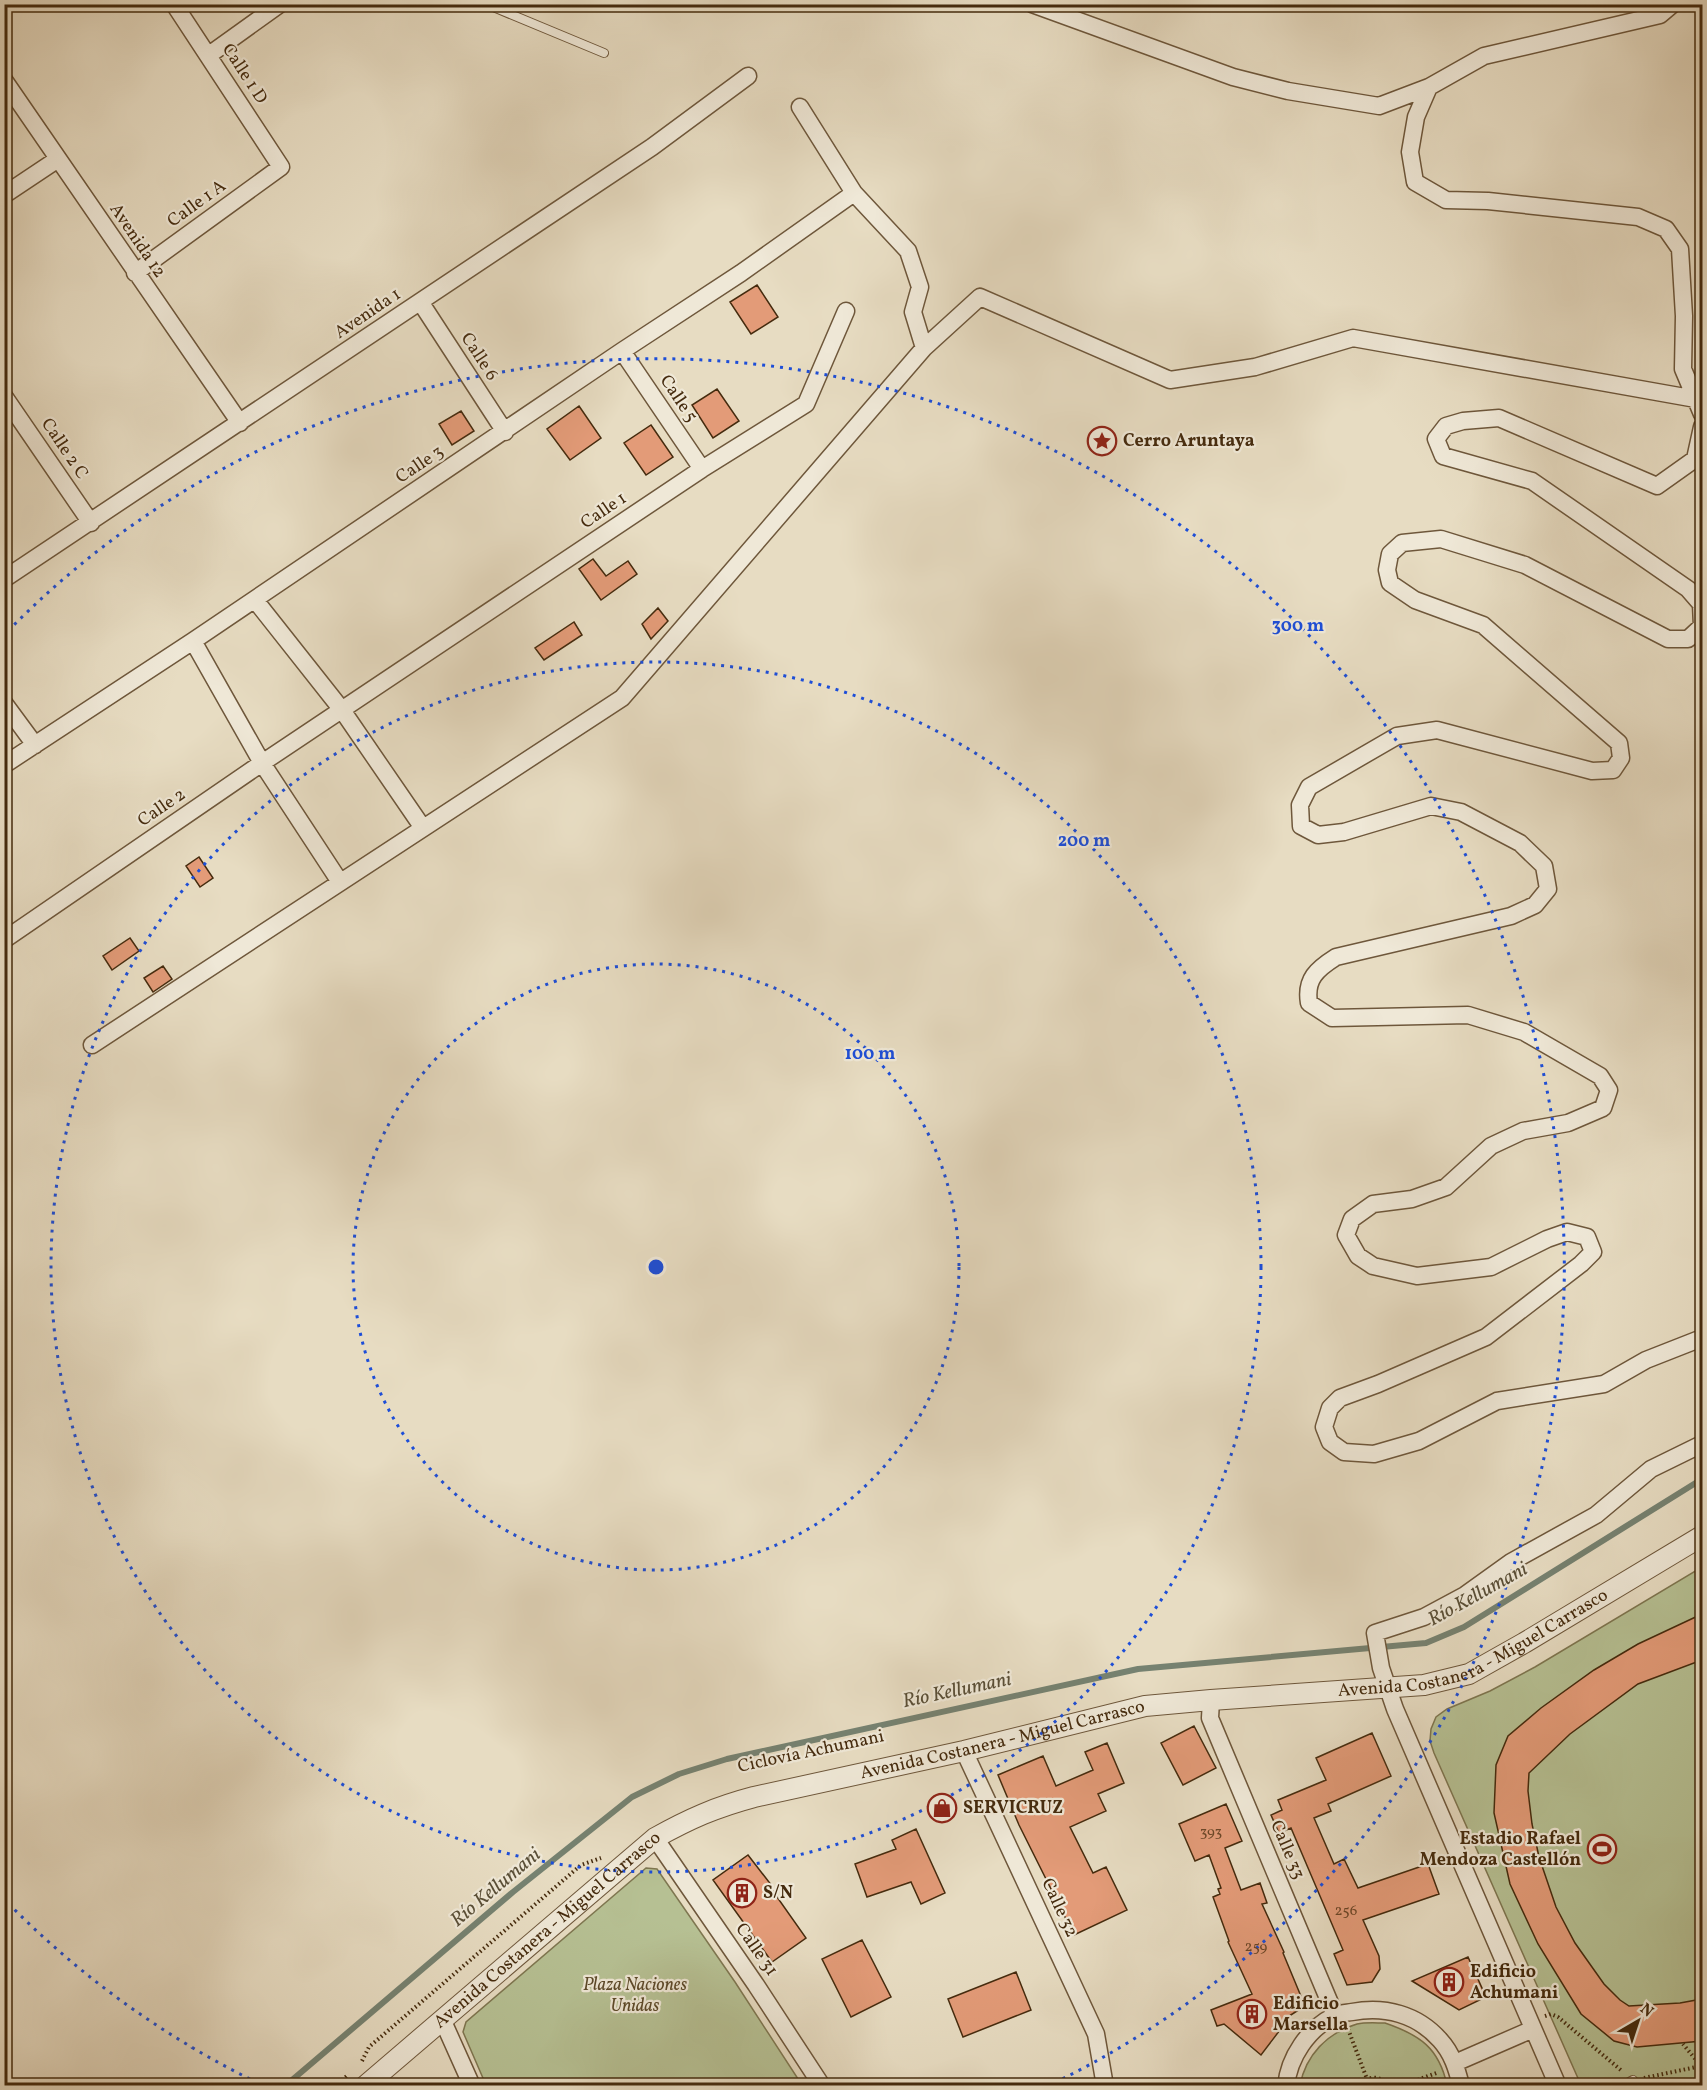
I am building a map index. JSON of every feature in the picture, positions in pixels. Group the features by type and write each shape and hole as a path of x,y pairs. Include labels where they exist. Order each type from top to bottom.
{"street":[{"name":"Calle 1 D","path":"174,4 281,167"},
{"path":"208,55 280,4"},
{"path":"1032,4 1233,77 1288,91 1379,106 1429,87 1484,56 1660,15 1673,4"},
{"name":"Avenida 1","path":"4,579 652,147 748,76"},
{"name":"Avenida 12","path":"4,80 240,423"},
{"path":"1429,87 1416,117 1410,152 1415,182 1446,200 1488,201 1638,217 1666,229 1680,249 1684,316 1683,369 1699,407"},
{"path":"800,107 854,193 908,251 920,287 913,312 924,348"},
{"path":"4,195 58,159"},
{"name":"Calle 1 A","path":"135,273 281,167"},
{"name":"Calle 3","path":"4,765 505,432 622,351 741,273 854,193"},
{"path":"92,1045 621,698 924,348 980,297 1170,380 1255,367 1353,338 1699,407"},
{"name":"Calle 6","path":"421,303 505,432"},
{"name":"Calle 1","path":"342,710 702,469 806,404 846,311"},
{"name":"Calle 5","path":"622,351 702,469"},
{"name":"Calle 2 C","path":"4,396 91,523"},
{"path":"1702,427 1695,459 1657,486 1498,418 1463,421 1446,426 1436,439 1443,456 1532,481 1688,589 1701,604 1702,626 1688,639 1668,639 1525,565 1441,539 1402,543 1390,554 1387,570 1390,583 1415,600 1483,625 1619,743 1621,758 1613,770 1592,771 1437,730 1397,736 1309,788 1300,805 1301,826 1318,835 1344,832 1431,806 1461,812 1521,843 1544,866 1548,889 1534,905 1511,916 1336,957 1318,969 1307,990 1309,1003 1332,1018 1468,1015 1524,1032 1600,1076 1608,1090 1603,1108 1568,1122 1523,1131 1491,1146 1446,1186 1412,1199 1373,1204 1352,1219 1346,1235 1358,1256 1373,1266 1417,1276 1491,1267 1567,1232 1587,1237 1593,1252 1581,1264 1486,1337 1340,1398 1330,1408 1324,1427 1330,1442 1344,1452 1374,1454 1419,1440 1497,1401 1604,1384 1646,1360 1702,1338"},
{"path":"255,600 342,710 423,828"},
{"path":"193,641 262,763 340,882"},
{"path":"4,702 34,745"},
{"name":"Calle 2","path":"4,940 342,710"},
{"path":"1558,2085 1395,1709 1381,1668 1375,1633 1424,1617 1465,1595 1511,1562 1596,1515 1651,1469 1702,1444"},
{"name":"Avenida Costanera - Miguel Carrasco","path":"358,2079 442,2019 655,1838 696,1816 743,1800 964,1751 1145,1706 1388,1689 1424,1685 1469,1674 1702,1536"},
{"name":"Calle 33","path":"1211,1700 1210,1718 1335,2015"},
{"name":"Calle 32","path":"964,1751 1096,2034 1105,2085"},
{"name":"Calle 31","path":"655,1838 822,2085"},
{"path":"1286,2085 1287,2073 1299,2047 1318,2027 1335,2015 1370,2009 1396,2012 1421,2023 1441,2040 1455,2063 1461,2085"},
{"path":"442,2019 472,2085"},
{"path":"1455,2063 1532,2025"}],"lane":[{"path":"486,4 604,53"},
{"path":"1622,2085 1633,2083"}],"path":[{"path":"358,2066 369,2047 581,1865 600,1859 606,1854"},
{"path":"1532,2025 1551,2014 1558,2017 1633,2083 1702,2065 1683,2044"},
{"path":"1335,2015 1348,2028 1367,2079"},
{"path":"1401,2085 1416,2083 1455,2063"},
{"path":"1359,2085 1367,2079 1381,2078 1390,2085"},
{"path":"335,2085 358,2079"}],"green space":[{"name":"Estadio Rafael Mendoza Castellón","path":"1702,1567 1702,2085 1581,2085 1434,1753 1430,1741 1431,1729 1436,1717 1447,1709 1490,1691 1535,1667"},
{"name":"Plaza Naciones Unidas","path":"646,1868 657,1869 802,2085 486,2085 463,2032 466,2022"},
{"path":"1385,2023 1418,2038 1433,2052 1439,2061 1447,2085 1300,2085 1307,2064 1327,2039 1357,2024"}],"building":[{"path":"757,285 778,317 751,334 730,302"},
{"path":"717,389 739,421 713,438 692,405"},
{"path":"579,406 601,438 570,460 547,429"},
{"path":"461,411 474,431 452,445 439,424"},
{"path":"651,425 673,457 646,475 624,443"},
{"path":"593,559 606,576 628,561 637,574 601,600 579,569"},
{"path":"658,608 668,621 651,639 642,624"},
{"path":"574,622 582,635 544,660 535,648"},
{"path":"199,857 213,878 200,887 186,866"},
{"path":"130,938 139,951 112,970 103,956"},
{"path":"163,966 172,979 153,992 144,978"},
{"path":"1702,1614 1702,1660 1638,1684 1570,1734 1529,1773 1528,1791 1532,1824 1539,1857 1556,1907 1575,1943 1604,1984 1629,2006 1680,2003 1702,1999 1702,2041 1637,2047 1614,2041 1581,2014 1538,1944 1510,1884 1494,1813 1496,1765 1508,1736 1541,1708 1594,1670 1638,1644"},
{"path":"1194,1726 1216,1768 1183,1785 1161,1743"},
{"path":"1372,1733 1391,1776 1328,1804 1331,1811 1314,1818 1334,1864 1344,1859 1358,1888 1428,1864 1439,1894 1363,1920 1379,1956 1380,1969 1372,1982 1347,1985 1334,1954 1343,1950 1291,1828 1279,1833 1271,1815 1282,1810 1278,1800 1326,1780 1316,1758"},
{"path":"1107,1743 1124,1783 1098,1794 1106,1811 1070,1827 1093,1873 1106,1867 1127,1910 1074,1935 1019,1825 998,1775 1043,1756 1056,1786 1093,1770 1085,1752"},
{"path":"1226,1804 1242,1841 1225,1848 1241,1890 1260,1883 1267,1903 1262,1904 1305,2006 1286,2018 1286,2022 1261,2055 1224,2024 1217,2026 1211,2010 1252,1994 1228,1942 1213,1897 1220,1894 1218,1889 1221,1888 1209,1855 1195,1861 1179,1824"},
{"path":"916,1829 945,1893 921,1904 911,1882 867,1897 855,1864 896,1849 892,1840"},
{"path":"748,1855 772,1886 770,1887 806,1938 772,1962 713,1880"},
{"path":"862,1940 891,1997 851,2017 822,1959"},
{"name":"Edificio Achumani","path":"1468,1957 1486,1997 1459,2010 1412,1981"},
{"path":"1016,1972 1031,2010 963,2037 948,1999"}],"waterway":[{"name":"Río Kellumani","path":"285,2086 513,1892 632,1797 679,1774 727,1759 1138,1669 1426,1643 1464,1627 1702,1479"}],"place":[{"name":"Cerro Aruntaya","path":"1102,441"},
{"name":"SERVICRUZ","path":"942,1808"},
{"name":"Estadio Rafael Mendoza Castellón","path":"1602,1849"},
{"name":"S/N","path":"742,1893"},
{"name":"Edificio Achumani","path":"1449,1982"},
{"name":"Edificio Marsella","path":"1252,2014"}]}
